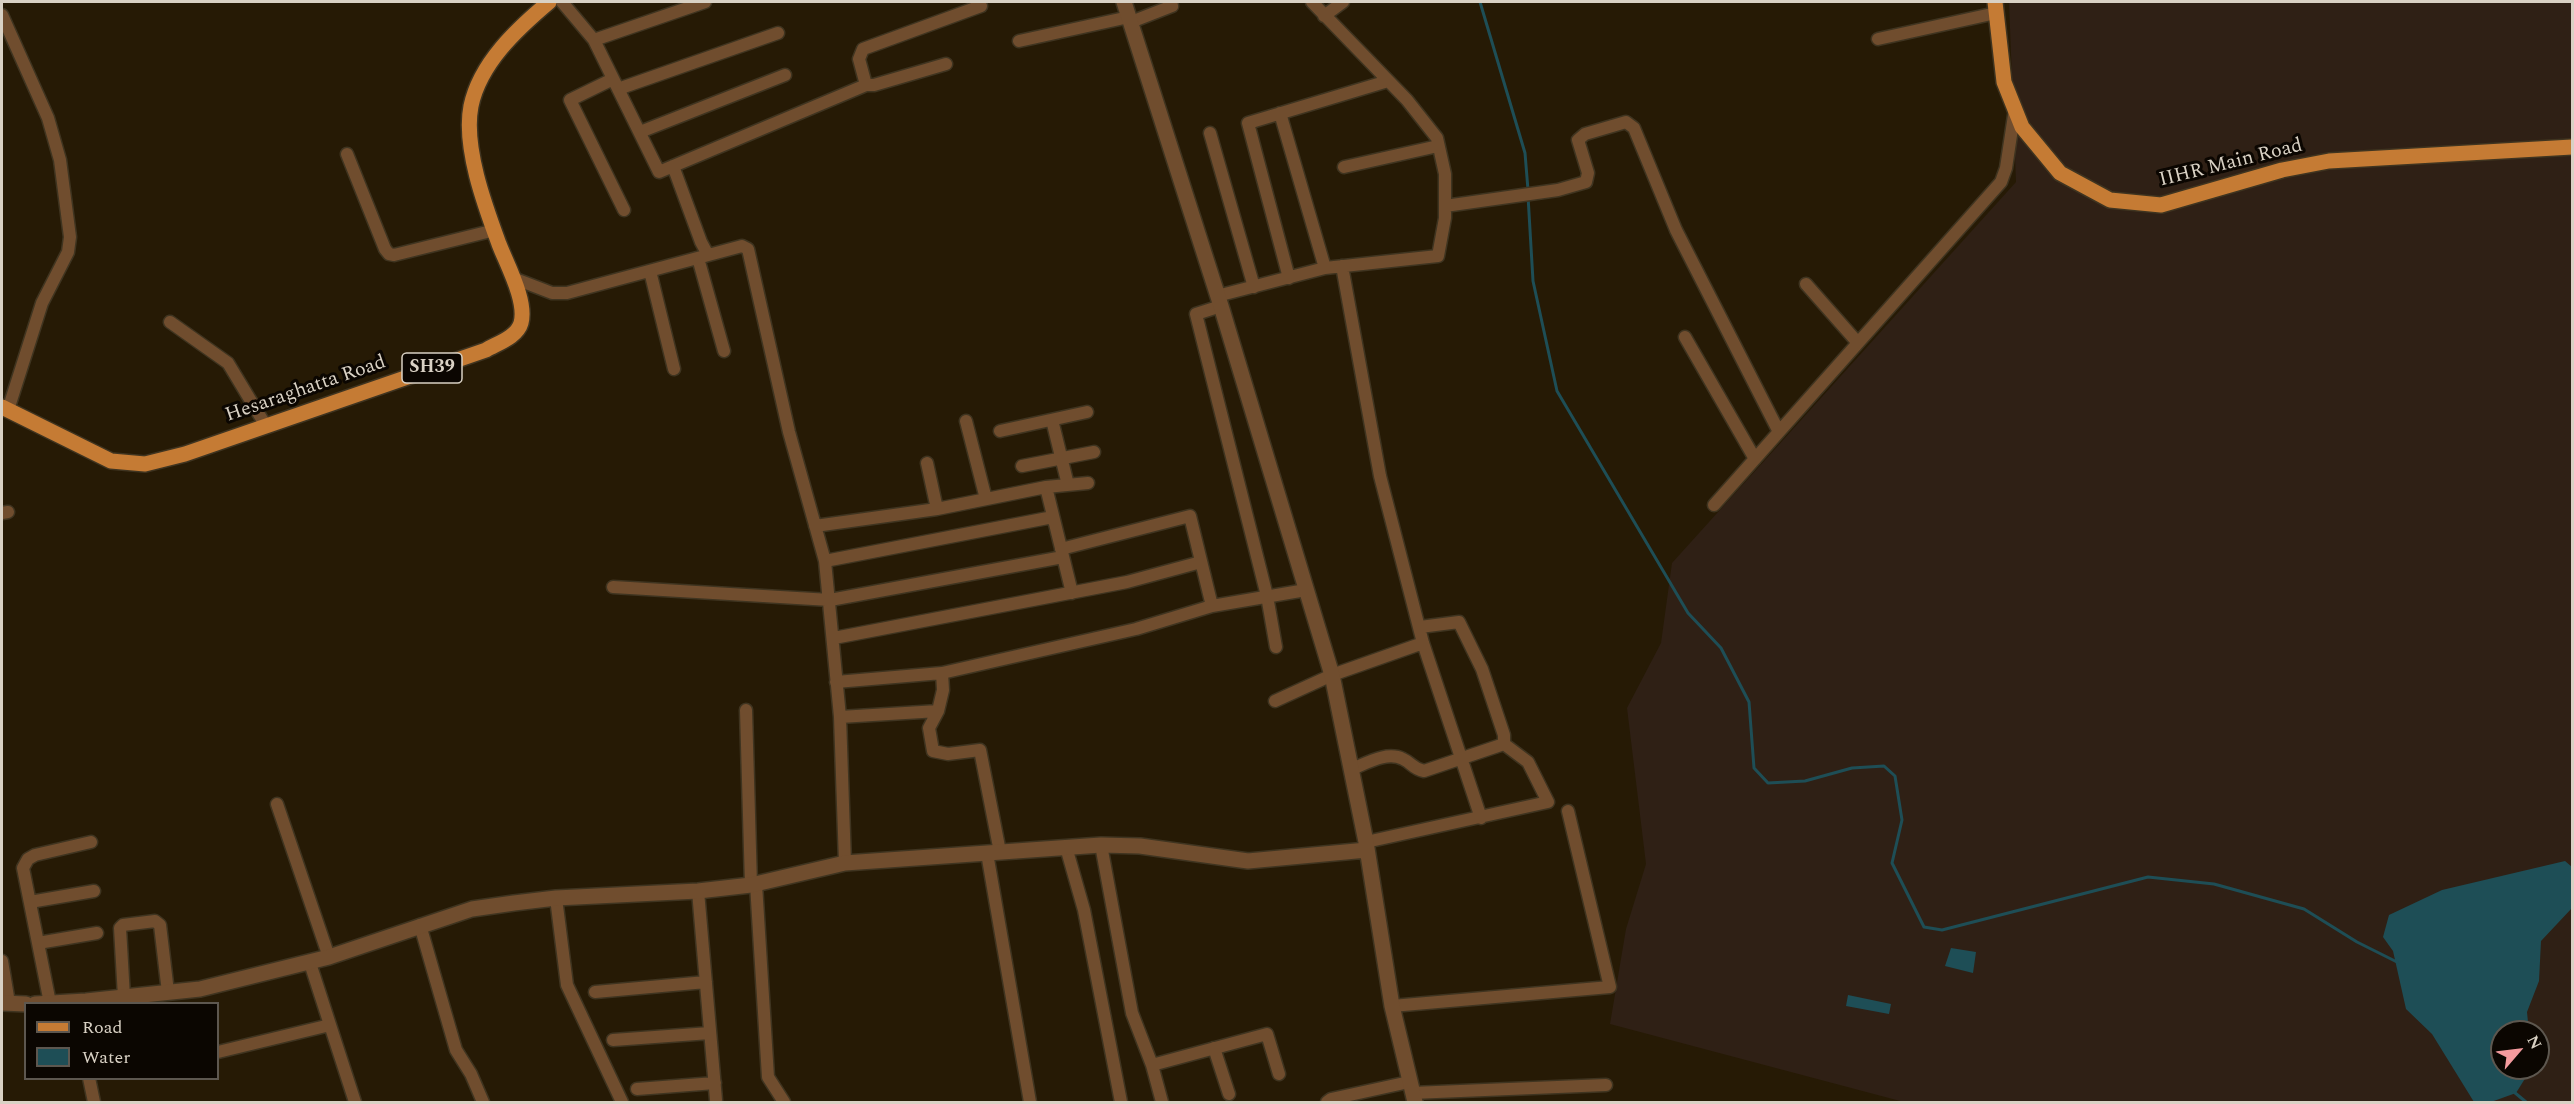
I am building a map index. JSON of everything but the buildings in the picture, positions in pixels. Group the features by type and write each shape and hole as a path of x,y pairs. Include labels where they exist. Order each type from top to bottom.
{"main road":[{"name":"Hesaraghatta Road","path":"4,409 94,455 118,463 145,464 170,459 486,350 507,338 516,331 521,322 518,292 477,174 472,149 471,106 477,86 499,51 549,2"},
{"name":"IIHR Main Road","path":"1996,7 2004,82 2022,127 2060,173 2110,200 2161,205 2282,170 2329,161 2572,147"}],"street":[{"path":"562,2 594,40 659,171 866,85 874,85 946,64"},
{"path":"594,40 705,2"},
{"path":"1124,2 1219,301 1332,675 1366,846 1392,1006 1412,1092"},
{"path":"1019,41 1130,19 1172,6 1171,2"},
{"path":"1276,647 1267,596 1196,315 1219,301 1254,286 1325,268 1438,256 1445,206 1445,174 1437,138 1407,100 1312,2"},
{"path":"1324,16 1343,2"},
{"path":"866,85 859,59 863,49 981,6"},
{"path":"1878,39 1996,7"},
{"path":"2,15 48,118 60,160 70,237 68,252 42,303 4,409"},
{"path":"624,210 570,100 778,33"},
{"path":"640,132 785,75"},
{"path":"1289,278 1248,123 1388,81"},
{"path":"1714,506 2001,182 2006,168 2014,109"},
{"path":"1280,113 1325,268"},
{"path":"1445,206 1535,194 1586,182 1588,173 1578,140 1585,134 1626,122 1634,128 1676,230 1779,432"},
{"path":"1210,133 1254,286"},
{"path":"1344,168 1438,146"},
{"path":"347,154 389,254 394,255 495,230"},
{"path":"673,166 701,242 724,351"},
{"path":"513,278 552,293 567,293 742,246 748,249 789,432 825,561 840,717 845,863"},
{"path":"1342,266 1380,476 1424,643 1481,818"},
{"path":"650,271 674,369"},
{"path":"1806,284 1858,343"},
{"path":"170,322 228,363 266,426"},
{"path":"1685,337 1755,459"},
{"path":"1000,431 1087,412"},
{"path":"1052,420 1068,485"},
{"path":"966,421 986,499"},
{"path":"1022,466 1094,452"},
{"path":"927,463 938,509"},
{"path":"815,526 938,509 1046,487 1088,483"},
{"path":"1046,487 1072,592"},
{"path":"613,587 830,600 1062,553 1190,516 1212,606"},
{"path":"825,561 1053,517"},
{"path":"834,639 1127,582 1201,562"},
{"path":"836,682 942,673 1137,629 1212,606 1306,590"},
{"path":"1420,627 1459,622 1482,669 1504,735 1504,744"},
{"path":"1275,701 1332,675 1424,643"},
{"path":"942,673 943,690 938,711 929,728 933,752 948,754 980,750 1030,1102"},
{"path":"746,710 753,884 768,1077 784,1102"},
{"path":"840,717 938,711"},
{"path":"1352,769 1382,757 1396,757 1406,760 1414,769 1424,771 1504,744"},
{"path":"66,1002 200,988 310,963 472,909 556,898 698,891 753,884 845,863 1101,845 1140,846 1248,861 1366,846 1534,803 1548,802 1528,762 1504,744"},
{"path":"277,804 329,957"},
{"path":"1392,1006 1610,987 1568,811"},
{"path":"55,1002 38,943 23,868 28,859 35,855 91,842"},
{"path":"1101,845 1132,1013 1152,1065 1162,1102"},
{"path":"1066,847 1084,910 1121,1102"},
{"path":"30,902 94,891"},
{"path":"698,891 716,1100"},
{"path":"556,898 567,986 622,1102"},
{"path":"124,997 120,928 123,925 155,921 160,925 168,992"},
{"path":"420,925 456,1050 471,1074 483,1102"},
{"path":"38,943 97,933"},
{"path":"2,962 5,1003 24,1004"},
{"path":"310,963 355,1102"},
{"path":"595,992 706,982"},
{"path":"219,1052 330,1025"},
{"path":"613,1040 710,1033"},
{"path":"1152,1065 1267,1034 1279,1074"},
{"path":"1214,1048 1228,1094"},
{"path":"89,1080 94,1102"},
{"path":"637,1089 715,1083"},
{"path":"1327,1102 1331,1099 1412,1092 1606,1085"}],"shaded area":[{"path":"2009,2 2572,2 2572,1102 1904,1102 1610,1024 1626,929 1646,864 1627,708 1661,643 1672,563 2016,182"}],"water":[{"path":"2565,861 2572,867 2572,908 2541,941 2539,981 2527,1012 2528,1020 2490,1020 2490,1080 2524,1080 2516,1093 2491,1102 2474,1102 2432,1034 2406,1009 2393,951 2383,937 2389,915 2442,890"},
{"path":"1951,948 1976,952 1973,973 1945,966"},
{"path":"1848,995 1891,1004 1889,1014 1846,1006"}],"waterway":[{"path":"1480,2 1525,153 1528,190"},
{"path":"1528,196 1533,281 1557,391 1688,613 1721,648 1749,702 1754,768 1768,783 1805,781 1852,768 1884,766 1895,776 1902,820 1892,863 1924,927 1942,930 2148,877 2214,884 2304,909 2357,942 2397,962"},
{"path":"2514,1092 2526,1102"}]}
